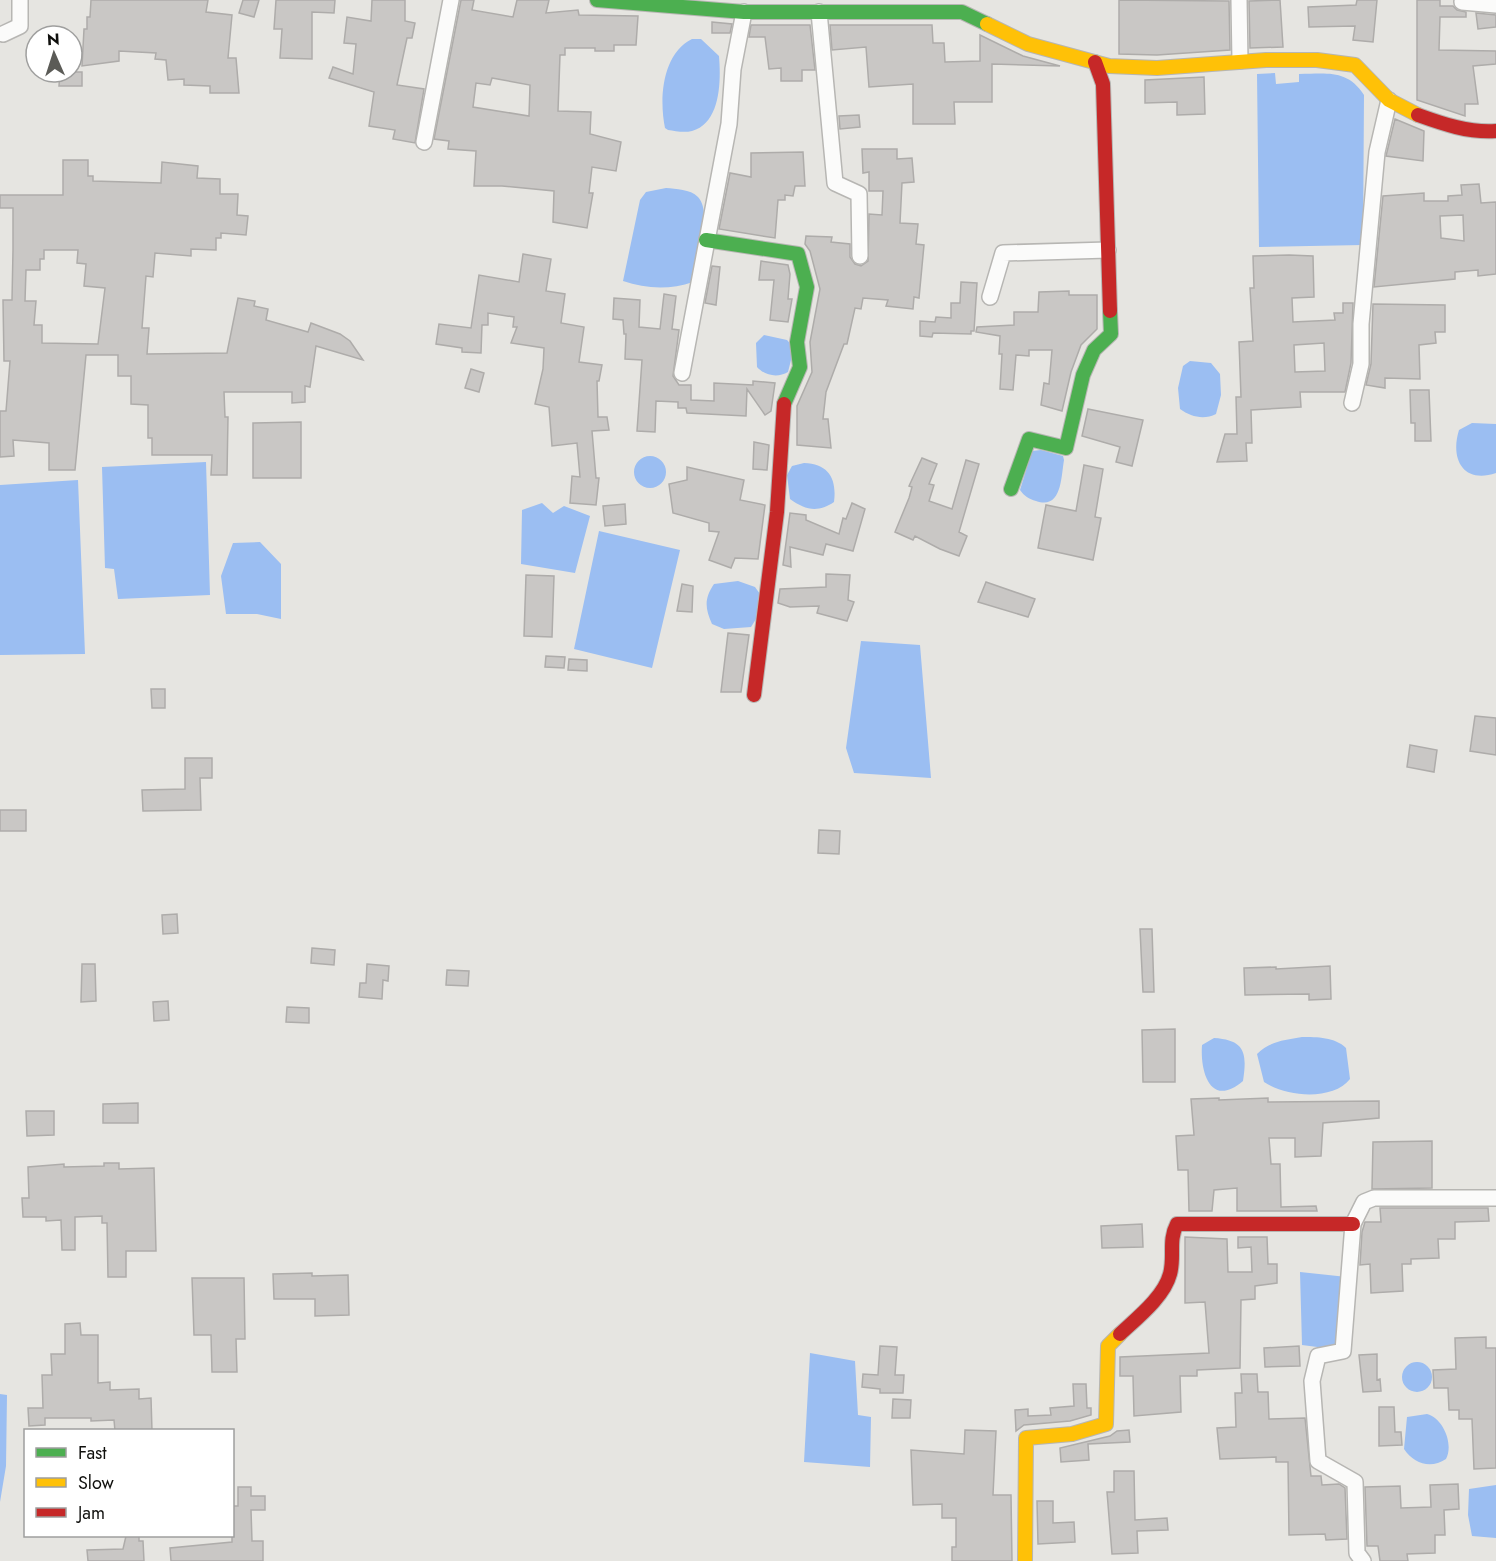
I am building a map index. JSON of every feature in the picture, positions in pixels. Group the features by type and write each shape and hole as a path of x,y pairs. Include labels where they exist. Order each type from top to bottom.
{"street":[{"path":"3,34 20,26 21,0"},
{"path":"424,141 451,0"},
{"path":"597,0 687,4 744,12 819,12 861,6 962,12 1028,44 1109,66 1157,68 1240,61 1317,60 1355,65 1401,108 1440,123 1481,132 1496,131"},
{"path":"1239,0 1240,61"},
{"path":"1462,2 1496,5"},
{"path":"682,373 729,124 734,69 744,12"},
{"path":"819,12 835,183 859,194 860,256"},
{"path":"1011,489 1029,439 1066,448 1083,375 1094,350 1111,334 1103,84 1095,62"},
{"path":"1352,403 1361,364 1361,324 1377,152 1389,99"},
{"path":"706,240 798,254 807,287 797,342 800,367 784,403 777,512 754,695"},
{"path":"990,297 1003,253 1108,250"},
{"path":"1363,1561 1357,1553 1354,1482 1318,1461 1312,1381 1318,1356 1343,1351 1353,1224 1364,1202 1374,1198 1496,1198"},
{"path":"1025,1561 1026,1438 1072,1434 1106,1424 1108,1346 1161,1291 1171,1274 1168,1238 1178,1224 1353,1224"}],"water":[{"path":"692,39 701,39 719,56 720,77 717,100 709,119 702,126 689,132 668,130 665,128 662,104 665,78 674,55"},
{"path":"1275,73 1276,84 1299,82 1299,74 1336,75 1351,81 1364,95 1363,245 1259,247 1257,74"},
{"path":"666,188 691,192 702,204 703,238 693,282 658,288 623,281 640,200 646,192"},
{"path":"764,335 787,340 794,348 788,372 772,375 757,367 756,343"},
{"path":"1190,361 1211,363 1220,374 1221,395 1216,414 1198,417 1180,409 1178,388 1183,366"},
{"path":"1472,423 1496,424 1496,473 1475,475 1467,472 1458,459 1456,451 1459,430"},
{"path":"1041,450 1063,456 1064,460 1059,490 1051,501 1045,503 1029,498 1020,490 1032,451"},
{"path":"650,456 661,461 666,472 661,483 650,488 639,483 634,472 639,461"},
{"path":"206,462 210,595 118,599 114,569 105,568 102,467"},
{"path":"804,463 820,466 830,474 834,486 834,502 822,508 812,509 801,506 790,499 787,475 792,466"},
{"path":"78,480 85,654 0,655 0,485"},
{"path":"542,503 553,513 564,506 590,516 575,573 521,564 522,510"},
{"path":"599,531 680,550 652,668 574,649"},
{"path":"260,542 281,564 281,619 257,614 226,614 221,576 233,543"},
{"path":"738,581 755,587 760,594 756,619 751,627 724,629 712,624 707,604 708,594 714,584"},
{"path":"861,641 920,645 931,778 854,773 846,748"},
{"path":"1302,1037 1320,1038 1342,1044 1346,1048 1350,1079 1342,1086 1321,1094 1284,1091 1264,1082 1257,1054 1272,1044"},
{"path":"1214,1038 1233,1042 1242,1050 1245,1063 1243,1081 1232,1089 1222,1091 1215,1089 1205,1075 1202,1045"},
{"path":"1300,1272 1347,1277 1339,1343 1325,1348 1302,1345"},
{"path":"810,1353 855,1361 858,1415 871,1417 870,1467 804,1462"},
{"path":"1417,1362 1428,1366 1432,1377 1428,1388 1417,1392 1406,1388 1402,1377 1406,1366"},
{"path":"0,1394 7,1395 6,1466 0,1502"},
{"path":"1427,1414 1438,1421 1448,1439 1446,1459 1435,1464 1418,1461 1404,1449 1407,1417"},
{"path":"1496,1485 1496,1538 1472,1536 1468,1515 1469,1489"}],"building":[{"path":"91,0 208,0 206,12 232,15 228,58 236,58 239,93 210,93 210,86 184,85 184,79 168,80 166,60 155,59 156,53 119,51 119,61 84,66 84,29 87,29 87,17 90,17"},
{"path":"243,0 259,0 254,17 239,13"},
{"path":"276,0 335,0 334,13 312,12 312,59 280,58 282,29 274,29"},
{"path":"372,0 405,0 405,21 415,23 412,38 407,38 397,85 424,89 415,143 393,139 395,130 369,126 374,92 329,78 333,67 353,74 356,44 344,43 347,17 371,21"},
{"path":"461,0 474,0 472,10 513,17 517,0 549,0 546,13 578,10 579,15 638,16 636,45 614,45 614,51 595,51 595,48 565,48 565,55 560,55 558,111 591,112 590,134 621,142 616,171 592,167 589,193 593,193 587,228 553,222 554,191 474,186 476,151 448,149 449,141 434,139","holes":["492,78 530,85 529,116 473,107 476,83 490,85"]},
{"path":"1119,0 1229,1 1230,50 1157,55 1119,54"},
{"path":"1280,0 1283,47 1250,48 1249,1"},
{"path":"1357,0 1377,0 1373,42 1353,40 1355,26 1309,27 1308,7 1356,5"},
{"path":"1417,0 1440,0 1440,6 1453,6 1457,10 1466,12 1466,17 1440,17 1439,50 1496,51 1496,64 1473,66 1478,104 1465,104 1465,116 1417,100"},
{"path":"1476,13 1496,15 1496,27 1478,29"},
{"path":"712,22 732,24 730,33 712,33"},
{"path":"751,25 810,25 815,70 802,70 802,81 781,81 781,68 769,69 765,37 749,37"},
{"path":"830,25 932,25 933,43 944,43 945,62 980,61 980,35 1023,56 1060,66 992,64 992,102 954,102 955,124 913,124 913,84 869,87 866,47 832,50"},
{"path":"1204,77 1205,114 1177,115 1177,102 1145,103 1145,80"},
{"path":"59,84 82,84 82,86 59,86"},
{"path":"859,115 860,127 840,129 839,116"},
{"path":"1395,119 1424,131 1423,161 1386,156"},
{"path":"862,149 897,149 897,159 912,158 914,182 902,183 900,223 918,224 916,244 924,245 919,298 914,297 913,309 886,306 888,300 863,298 861,309 855,308 847,344 844,344 826,392 823,419 828,419 831,448 797,445 797,406 812,372 810,342 820,289 810,251 805,244 806,236 832,237 831,242 850,244 850,257 855,264 861,266 868,261 869,214 882,215 883,191 869,191 869,172 863,173"},
{"path":"803,152 805,186 795,186 793,196 785,195 785,200 778,200 775,238 719,229 730,173 751,177 751,153"},
{"path":"63,160 88,160 88,176 93,176 93,181 161,183 162,162 198,166 197,178 220,179 220,194 238,194 237,215 248,216 246,235 221,233 221,238 216,238 216,250 191,249 191,256 155,253 153,277 146,276 142,328 149,328 147,354 227,353 238,298 255,301 254,306 268,309 266,320 308,332 311,323 340,334 350,341 363,360 316,346 310,387 305,386 305,402 292,403 292,392 224,392 225,417 228,417 227,475 211,475 212,455 152,455 152,438 148,438 148,405 131,404 131,376 118,376 118,355 86,355 75,470 49,470 49,443 13,440 14,456 0,457 0,411 6,411 10,361 4,361 3,300 12,300 13,208 0,208 0,195 63,195","holes":["44,250 78,250 77,263 86,264 84,286 105,288 98,344 42,343 42,325 34,325 36,301 25,301 26,270 40,270 40,259 44,259"]},
{"path":"1479,184 1481,203 1496,202 1496,274 1478,276 1478,270 1455,272 1455,279 1374,287 1383,196 1424,193 1424,201 1448,201 1448,196 1462,195 1461,185","holes":["1463,215 1464,241 1441,238 1440,216"]},
{"path":"523,254 551,259 546,291 565,294 561,323 584,327 579,362 602,365 599,381 597,381 598,417 607,417 609,430 592,431 596,478 599,478 596,505 570,503 572,476 580,477 577,443 552,446 549,407 535,404 543,369 544,348 511,343 517,327 513,327 514,317 488,313 488,325 482,325 481,353 462,352 462,348 436,344 439,324 471,328 479,275 519,282"},
{"path":"1253,256 1313,256 1314,297 1292,298 1293,322 1335,320 1334,313 1343,313 1343,303 1353,303 1351,363 1345,392 1300,392 1301,407 1251,410 1252,443 1246,443 1247,461 1217,462 1225,434 1237,434 1236,397 1241,397 1239,342 1253,341 1250,288 1254,288","holes":["1324,343 1325,371 1295,372 1294,345"]},
{"path":"761,261 788,265 790,274 788,299 792,299 788,322 770,320 774,280 759,280"},
{"path":"712,266 720,267 716,305 705,303"},
{"path":"961,282 977,283 974,331 971,331 971,334 933,333 932,337 920,336 920,321 935,322 936,317 951,318 951,303 960,303"},
{"path":"1069,291 1069,295 1097,295 1097,329 1081,345 1071,372 1062,411 1041,405 1044,383 1049,384 1052,350 1029,350 1029,356 1016,355 1013,390 1000,389 1002,354 999,354 1000,336 976,332 977,327 1014,325 1014,312 1038,312 1039,292"},
{"path":"664,294 676,296 672,329 679,330 673,376 679,385 691,385 691,400 714,401 714,383 753,385 753,381 775,383 771,411 765,415 747,389 746,416 687,413 686,408 678,408 678,402 656,401 655,432 637,431 642,360 625,359 626,334 624,334 623,320 613,319 614,298 640,300 639,327 660,329"},
{"path":"1373,304 1445,305 1445,332 1435,332 1436,343 1419,345 1420,379 1385,378 1385,388 1366,385 1371,364"},
{"path":"471,369 484,373 479,392 465,388"},
{"path":"1410,390 1429,390 1431,441 1415,441 1415,423 1411,423"},
{"path":"1088,409 1143,420 1132,466 1116,462 1120,447 1082,436"},
{"path":"301,422 301,478 253,478 253,423"},
{"path":"754,442 769,445 767,470 753,469"},
{"path":"922,458 937,464 929,484 934,485 929,501 952,509 966,460 979,464 959,532 967,536 959,556 915,536 913,540 895,532 909,498 912,487 909,486"},
{"path":"1084,465 1103,469 1095,517 1101,518 1093,560 1038,548 1046,505 1076,511"},
{"path":"687,467 744,480 740,500 765,505 758,559 735,558 731,568 709,560 719,532 709,531 709,523 673,513 669,484 687,480"},
{"path":"852,503 865,509 853,551 826,544 823,555 790,547 791,567 783,565 790,513 806,515 806,520 839,534 843,518 846,519"},
{"path":"625,504 626,524 605,526 603,506"},
{"path":"826,574 850,575 848,600 854,602 847,621 817,613 819,606 790,607 778,603 780,589 826,587"},
{"path":"526,575 554,576 552,637 524,636"},
{"path":"986,582 1035,599 1028,617 978,602"},
{"path":"682,584 693,586 692,612 677,611"},
{"path":"728,633 749,635 741,692 721,692"},
{"path":"546,656 565,657 564,668 545,667"},
{"path":"569,659 587,660 587,671 568,670"},
{"path":"151,689 165,689 165,708 152,708"},
{"path":"1475,716 1496,718 1496,755 1470,751"},
{"path":"1410,745 1437,750 1434,772 1407,767"},
{"path":"185,758 212,758 212,778 200,778 201,810 143,811 142,790 185,789"},
{"path":"0,810 26,810 26,831 0,831"},
{"path":"819,830 840,831 839,854 818,853"},
{"path":"177,914 178,933 163,934 162,915"},
{"path":"1140,929 1152,929 1154,992 1143,992"},
{"path":"312,948 335,950 334,965 311,963"},
{"path":"82,964 95,964 96,1001 81,1002"},
{"path":"367,964 389,966 388,981 383,980 382,999 359,997 360,983 366,983"},
{"path":"1330,966 1331,999 1309,1000 1309,994 1245,995 1244,968"},
{"path":"447,970 469,971 468,986 446,985"},
{"path":"168,1001 169,1020 154,1021 153,1002"},
{"path":"287,1007 309,1008 309,1023 286,1022"},
{"path":"1175,1029 1175,1082 1143,1082 1142,1030"},
{"path":"1219,1098 1219,1100 1268,1098 1268,1102 1379,1101 1379,1118 1323,1123 1321,1156 1295,1157 1295,1138 1269,1138 1271,1164 1280,1164 1281,1207 1316,1206 1317,1211 1237,1211 1237,1188 1214,1190 1212,1211 1189,1211 1188,1170 1178,1170 1176,1136 1194,1135 1191,1099"},
{"path":"138,1103 138,1123 103,1123 103,1104"},
{"path":"26,1111 54,1111 54,1135 27,1136"},
{"path":"1432,1141 1432,1188 1372,1189 1373,1142"},
{"path":"104,1163 119,1163 119,1169 154,1168 156,1251 126,1251 126,1277 108,1277 107,1223 102,1223 102,1216 75,1217 75,1250 62,1250 61,1220 46,1221 46,1217 23,1217 22,1198 29,1198 28,1167 64,1164 64,1167 104,1166"},
{"path":"1380,1208 1488,1208 1489,1221 1455,1222 1455,1239 1438,1239 1439,1258 1411,1259 1411,1264 1402,1264 1403,1291 1371,1293 1370,1264 1360,1265 1362,1232 1365,1222 1381,1222"},
{"path":"1142,1224 1143,1247 1102,1248 1101,1226"},
{"path":"1185,1237 1227,1239 1228,1272 1252,1272 1251,1247 1238,1248 1238,1237 1267,1237 1268,1264 1277,1264 1277,1283 1255,1286 1255,1299 1241,1300 1240,1368 1197,1370 1197,1376 1180,1376 1181,1412 1134,1416 1133,1376 1120,1376 1120,1357 1209,1353 1205,1302 1185,1303"},
{"path":"312,1273 312,1276 348,1275 349,1315 315,1316 315,1299 274,1299 273,1274"},
{"path":"192,1278 244,1278 245,1339 236,1339 237,1372 212,1372 211,1335 194,1335"},
{"path":"80,1323 81,1335 98,1335 98,1383 110,1382 110,1390 139,1389 139,1399 151,1398 152,1429 115,1429 114,1420 91,1421 91,1418 45,1418 45,1425 29,1426 28,1408 43,1408 42,1375 52,1375 51,1354 65,1354 65,1324"},
{"path":"1486,1337 1486,1348 1496,1348 1496,1468 1474,1469 1472,1419 1459,1419 1459,1410 1449,1410 1448,1388 1434,1388 1433,1370 1456,1369 1455,1338"},
{"path":"880,1346 897,1347 895,1375 904,1375 903,1393 880,1393 880,1389 862,1387 863,1374 878,1375"},
{"path":"1299,1346 1300,1366 1265,1367 1264,1348"},
{"path":"1377,1354 1377,1380 1380,1379 1381,1391 1363,1392 1359,1355"},
{"path":"1241,1374 1257,1374 1258,1392 1268,1392 1269,1419 1305,1418 1311,1476 1321,1476 1322,1485 1339,1484 1345,1488 1347,1539 1326,1540 1325,1534 1289,1535 1288,1462 1276,1462 1276,1457 1220,1459 1217,1428 1236,1427 1235,1393 1242,1393"},
{"path":"1073,1384 1086,1384 1087,1408 1091,1408 1091,1415 1070,1421 1024,1425 1016,1431 1015,1410 1028,1409 1028,1416 1051,1415 1050,1408 1074,1406"},
{"path":"893,1399 911,1400 910,1418 892,1418"},
{"path":"1379,1407 1394,1407 1395,1432 1401,1432 1402,1445 1379,1446"},
{"path":"965,1430 996,1431 993,1495 1011,1495 1012,1561 952,1561 952,1547 956,1547 956,1518 942,1518 942,1504 913,1505 911,1450 964,1454"},
{"path":"1129,1430 1130,1442 1088,1444 1089,1460 1061,1462 1060,1448 1110,1436 1117,1431"},
{"path":"1114,1471 1134,1471 1135,1520 1167,1518 1168,1530 1137,1531 1138,1553 1112,1554 1107,1492 1114,1492"},
{"path":"1458,1484 1459,1509 1444,1510 1445,1535 1435,1535 1435,1553 1407,1554 1408,1561 1380,1561 1378,1546 1367,1546 1365,1487 1400,1486 1401,1508 1431,1507 1430,1485"},
{"path":"238,1487 251,1487 251,1496 265,1496 265,1510 251,1510 252,1541 263,1541 263,1561 171,1561 170,1548 232,1542 234,1506 238,1506"},
{"path":"1037,1501 1053,1501 1053,1523 1074,1522 1075,1542 1038,1544"},
{"path":"126,1537 139,1537 139,1541 143,1541 144,1561 88,1561 87,1550 123,1549"}],"traffic: fast":[{"path":"597,0 744,12 962,12 987,24"},
{"path":"706,240 798,254 807,287 797,342 800,367 784,404"},
{"path":"1011,489 1029,439 1066,448 1083,375 1094,350 1111,334 1110,311"}],"traffic: slow":[{"path":"987,24 1028,44 1109,66 1157,68 1266,60 1317,60 1355,65 1389,100 1418,115"},
{"path":"1025,1561 1026,1438 1072,1434 1106,1424 1108,1346 1120,1334"}],"traffic: jam":[{"path":"1095,62 1103,84 1110,311"},
{"path":"1418,115 1466,129 1496,131"},
{"path":"754,695 777,512 784,404"},
{"path":"1120,1334 1149,1307 1167,1283 1171,1267 1174,1230 1177,1224 1353,1224"}]}
